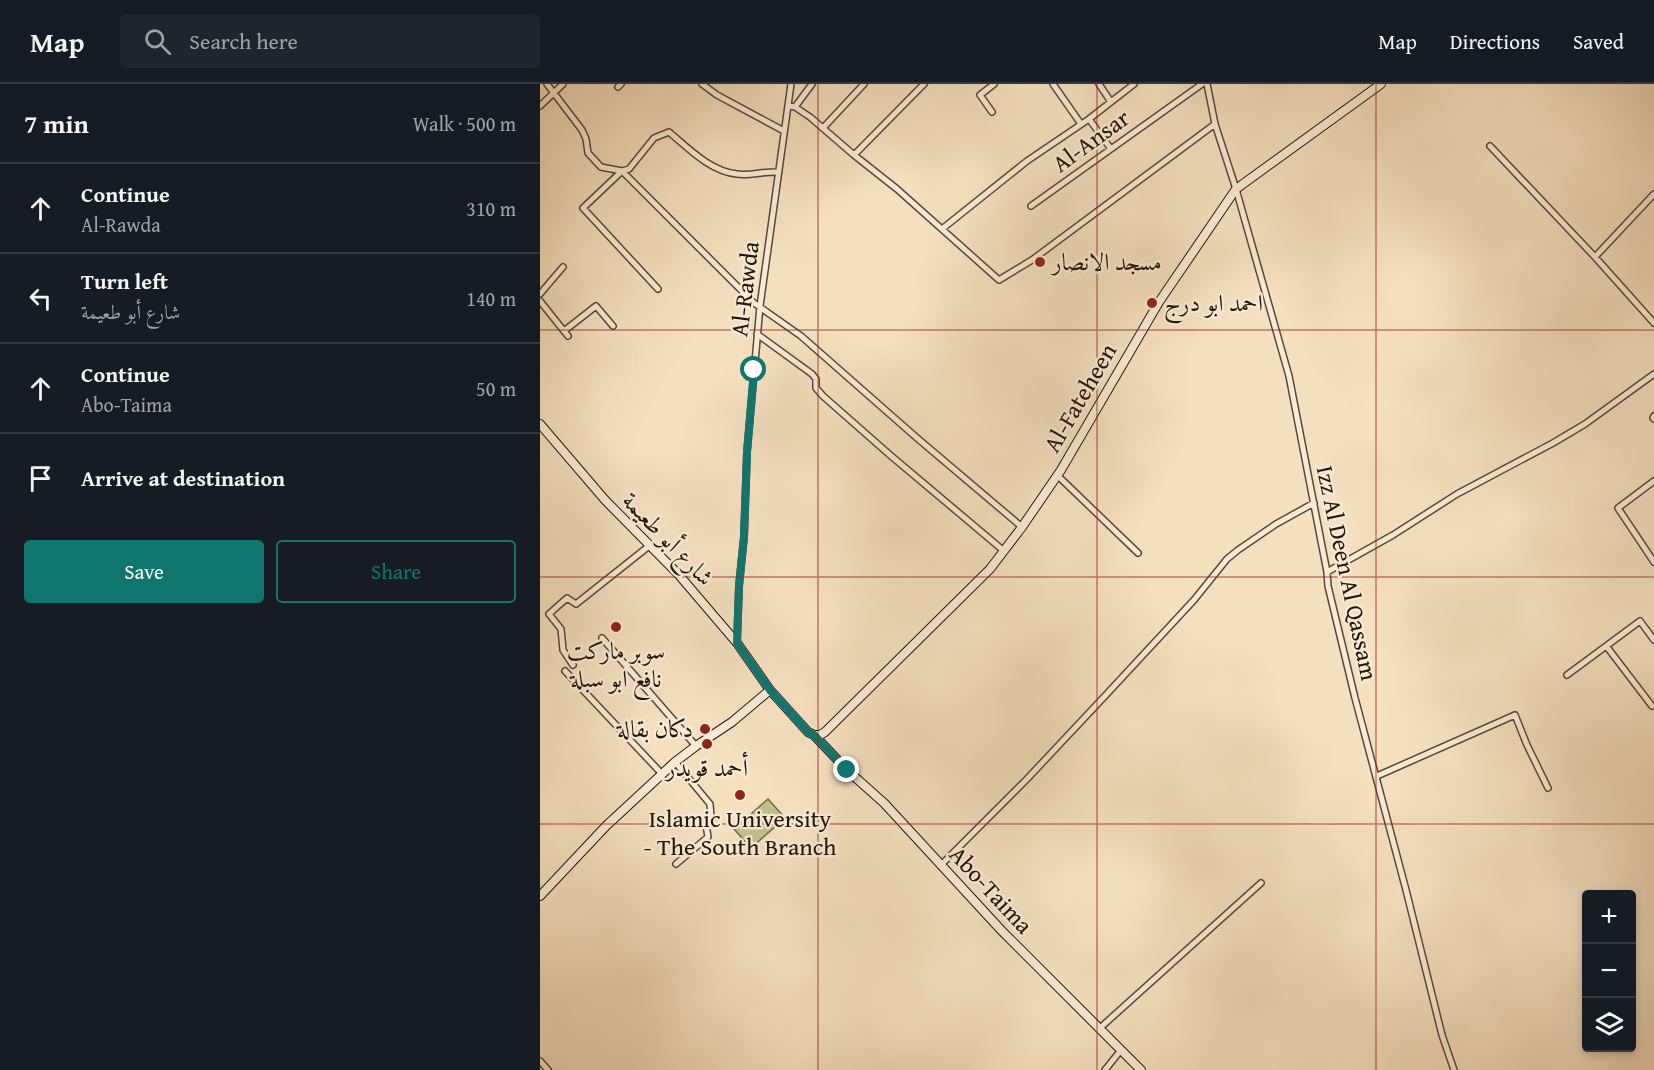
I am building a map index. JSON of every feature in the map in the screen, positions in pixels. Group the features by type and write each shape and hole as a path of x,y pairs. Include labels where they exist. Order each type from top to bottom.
{"street":[{"path":"547,84 582,130 588,153 601,167 622,171 629,169 654,138 669,132 709,165 736,174 779,172"},
{"path":"540,106 563,84"},
{"path":"702,84 717,95 784,131"},
{"name":"Al-Rawda","path":"737,643 747,452 757,334 784,131 792,107 791,84"},
{"path":"812,84 792,107 810,117 897,189 999,279 1032,260 1215,124"},
{"path":"823,128 864,84"},
{"path":"854,155 924,84"},
{"path":"992,112 980,96 993,84"},
{"path":"1053,84 1081,124"},
{"path":"1099,84 1111,102"},
{"path":"942,229 1027,161 1089,119 1134,84"},
{"name":"Al-Ansar","path":"1031,206 1202,84"},
{"name":"Izz Al Deen Al Qassam","path":"1207,84 1215,124 1236,189 1289,376 1328,586 1442,1035 1454,1070"},
{"name":"Al-Fateheen","path":"814,735 825,732 990,569 1057,475 1159,302 1236,189 1381,84"},
{"path":"1089,119 1110,149"},
{"path":"1490,146 1654,322"},
{"path":"622,171 583,208 658,289"},
{"path":"622,171 754,303 801,336 1022,527"},
{"path":"1595,257 1654,194"},
{"path":"540,294 563,267"},
{"path":"540,300 566,333 596,306 613,326"},
{"path":"757,334 812,374 816,379 816,388 823,396 1004,550"},
{"path":"1327,572 1393,535 1457,494 1569,434 1654,374"},
{"name":"شارع أبو طعيمة","path":"540,424 605,500 679,575 737,643 770,690 808,732 814,735"},
{"path":"1057,475 1138,553"},
{"path":"1654,481 1618,508 1654,562"},
{"path":"941,865 1035,771 1200,593 1227,559 1276,524 1314,503"},
{"path":"573,664 562,650 561,629 549,614 567,598 576,604 649,546"},
{"path":"1567,675 1640,621 1654,640"},
{"path":"602,638 696,746"},
{"path":"1607,647 1652,706"},
{"path":"565,671 663,775"},
{"path":"540,896 606,826 675,762 732,722 770,690"},
{"path":"1377,776 1515,715 1548,788"},
{"name":"Abo-Taima","path":"814,735 847,770 884,803 1001,930 1141,1070"},
{"path":"675,762 710,804 711,817 706,825 708,837 676,864"},
{"path":"1100,1028 1261,883"},
{"path":"1105,1070 1121,1050"},
{"path":"540,1061 548,1070"}],"shaded area":[{"path":"768,799 785,818 751,848 734,829"}],"place":[{"name":"مسجد الانصار","path":"1040,262"},
{"name":"احمد ابو درج","path":"1152,303"},
{"name":"سوبر ماركت نافع ابو سبلة","path":"616,627"},
{"name":"دكان بقالة","path":"705,729"},
{"name":"أحمد قويدر","path":"707,744"},
{"name":"Islamic University - The South Branch","path":"740,795"}],"route":[{"path":"754,370 747,452 737,643 770,690 847,770"}]}
